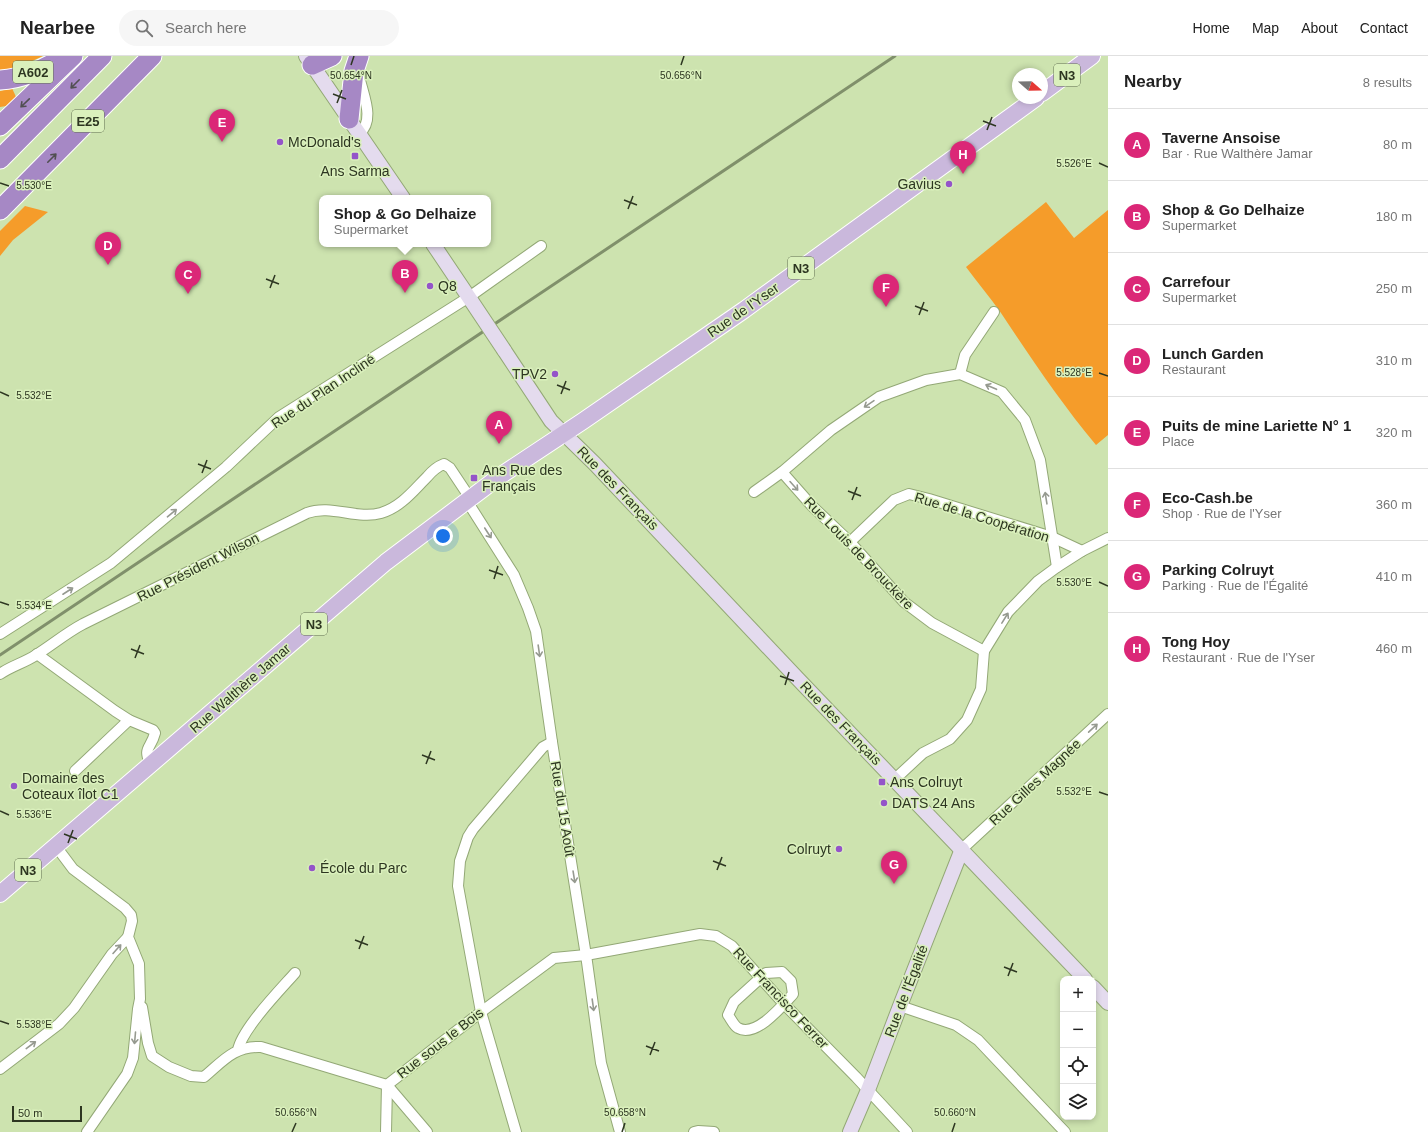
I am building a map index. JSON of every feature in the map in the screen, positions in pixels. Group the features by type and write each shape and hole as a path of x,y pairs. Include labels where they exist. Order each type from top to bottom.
{"highway":[{"name":"A602","path":"0,80 9,80 42,69 64,56"},
{"path":"0,126 73,56"},
{"name":"E25","path":"0,159 102,56"},
{"name":"E25","path":"0,210 152,56"},
{"path":"309,61 332,56"},
{"path":"354,126 354,71 359,56"}],"main road":[{"name":"N3","path":"1048,89 1092,56"},
{"path":"309,61 400,195"},
{"name":"Rue de l'Yser","path":"564,433 744,310 1028,104"},
{"name":"Rue des Français","path":"436,247 551,421 591,459 1082,976"},
{"name":"Rue Walthère Jamar","path":"0,894 55,845 151,765 386,562 500,476 564,433"},
{"name":"Rue de l'Égalité","path":"850,1132 868,1090 962,849"},
{"path":"1096,990 1108,1003"}],"street":[{"path":"354,126 364,128 367,123 368,114 360,80"},
{"name":"Rue du Plan Incliné","path":"0,634 111,563 226,467 279,417 470,299 541,246"},
{"path":"960,374 965,355 994,312"},
{"path":"754,492 782,472 831,430 879,398 926,380 960,374 1002,392 1025,420 1040,460 1058,567"},
{"name":"Rue Président Wilson","path":"1,670 37,654 83,624 307,513 320,510 375,515 390,510 406,499 437,467 444,464 450,468 469,499"},
{"name":"Rue Louis de Brouckère","path":"782,472 812,506 850,542 904,602 932,623 984,651"},
{"name":"Rue de la Coopération","path":"850,542 894,500 909,494 929,498 1052,537 1082,550"},
{"name":"Rue du 15 Août","path":"469,499 514,575 536,632 586,955 601,1064 620,1132"},
{"path":"895,779 924,753 950,739 967,720 980,689 984,651 1008,612 1038,581 1082,550 1108,538"},
{"path":"37,654 115,711 129,720 152,730 155,733 147,750 147,756 151,765"},
{"name":"Rue Gilles Magnée","path":"962,849 1108,714"},
{"path":"75,771 129,720"},
{"path":"516,1132 481,1012 458,886 460,861 464,846 473,829 542,747 552,742"},
{"path":"0,1069 59,1024 74,1008 112,954 128,937 132,921 131,915 126,908 73,869 55,845"},
{"name":"Rue Francisco Ferrer","path":"586,955 700,934 716,936 732,946 784,1004 908,1132"},
{"path":"87,1132 127,1074 133,1058 140,999 139,964 128,937"},
{"name":"Rue sous le Bois","path":"140,999 148,1043 152,1056 169,1067 191,1076 204,1078 231,1054 250,1046 261,1047 387,1085 481,1012 554,958 586,955"},
{"path":"782,972 791,981 793,994 784,1004 760,1026 748,1031 737,1028 728,1015 734,1002 766,973 782,972"},
{"name":"Rue sous le Bois","path":"238,1050 240,1043 251,1025 295,973"},
{"path":"900,1006 956,1025 978,1040 1065,1132"},
{"path":"386,1132 387,1085"},
{"path":"387,1085 426,1132"},
{"path":"694,1132 714,1132"}],"shaded area":[{"path":"0,56 43,56 15,69 0,70"},
{"path":"12,88 16,97 13,105 0,107 0,91"},
{"path":"1046,202 1074,238 1108,210 1108,435 1096,445 1058,397 997,307 966,267"},
{"path":"25,206 48,212 13,240 0,256 0,231"}],"railway":[{"path":"0,655 895,56"}],"place":[{"name":"Puits de mine Lariette N° 1","path":"222,142"},
{"name":"McDonald's","path":"280,142"},
{"name":"Ans Sarma","path":"355,156"},
{"name":"Tong Hoy","path":"963,174"},
{"name":"Gavius","path":"949,184"},
{"name":"Lunch Garden","path":"108,265"},
{"name":"Q8","path":"430,286"},
{"name":"Shop & Go Delhaize","path":"405,293"},
{"name":"Carrefour","path":"188,294"},
{"name":"Eco-Cash.be","path":"886,307"},
{"name":"TPV2","path":"555,374"},
{"name":"Taverne Ansoise","path":"499,444"},
{"name":"Ans Rue des Français","path":"474,478"},
{"name":"Ans Colruyt","path":"882,782"},
{"name":"Domaine des Coteaux îlot C1","path":"14,786"},
{"name":"DATS 24 Ans","path":"884,803"},
{"name":"Colruyt","path":"839,849"},
{"name":"École du Parc","path":"312,868"},
{"name":"Parking Colruyt","path":"894,884"}]}
